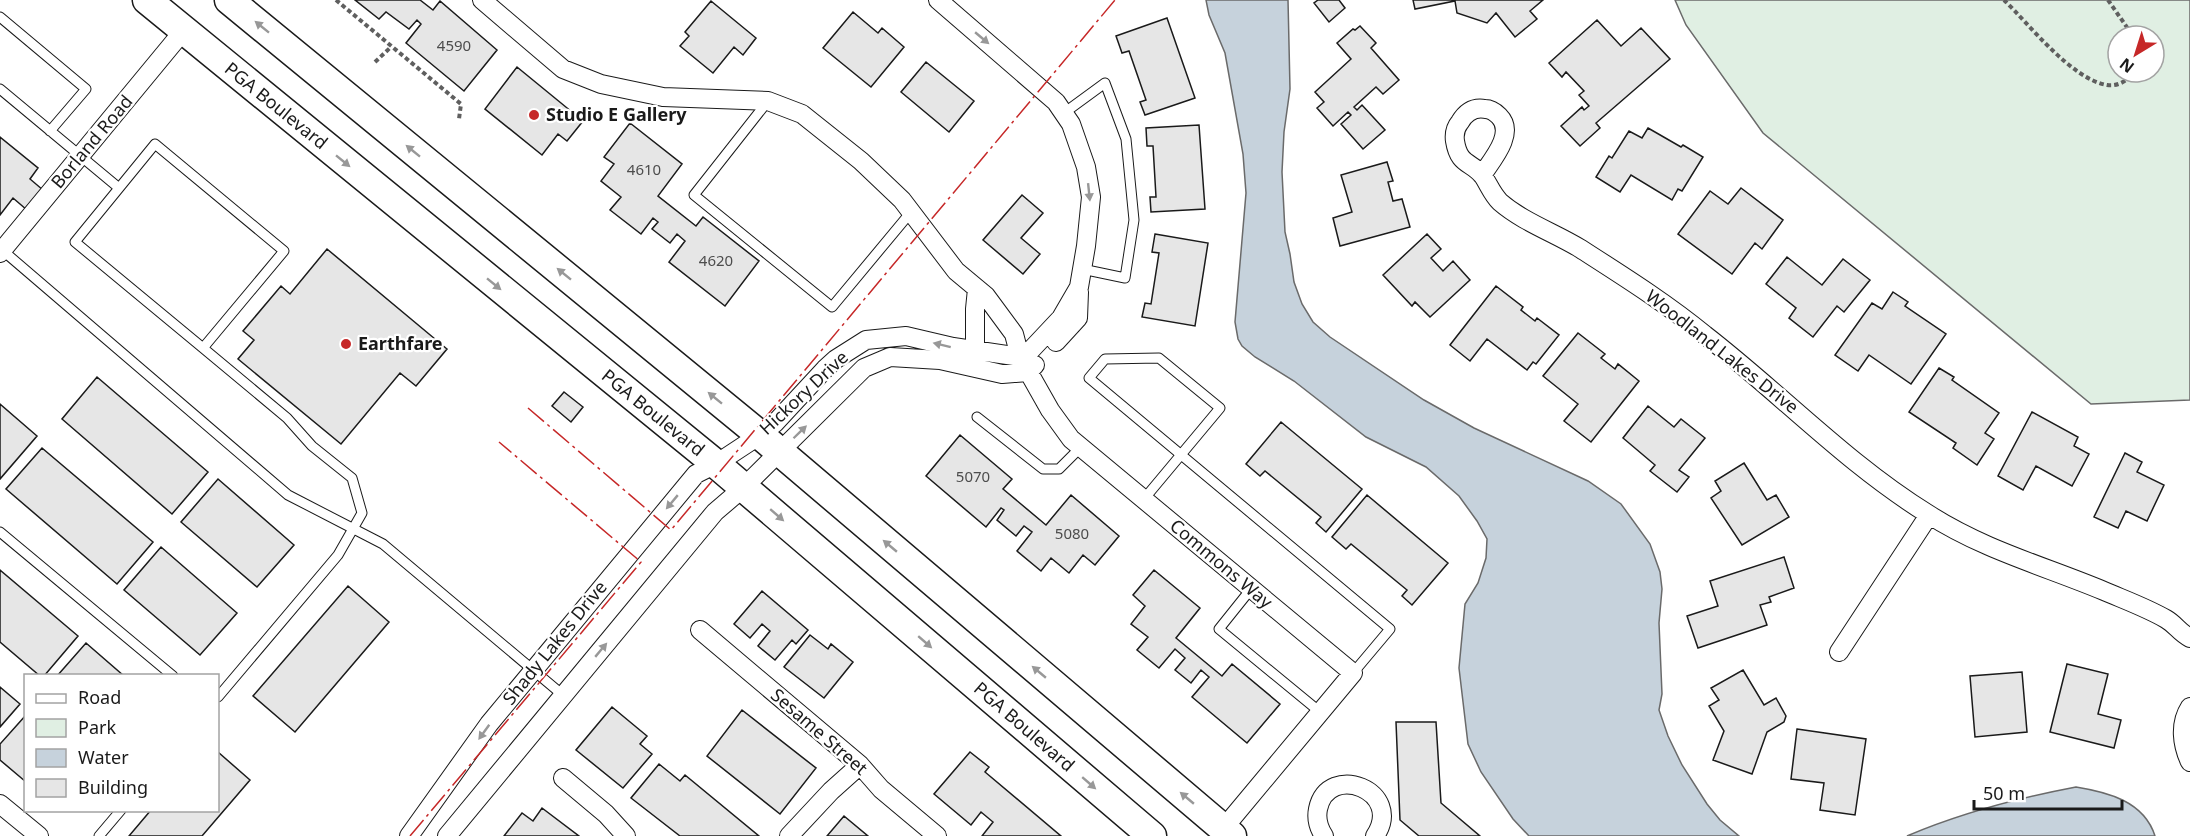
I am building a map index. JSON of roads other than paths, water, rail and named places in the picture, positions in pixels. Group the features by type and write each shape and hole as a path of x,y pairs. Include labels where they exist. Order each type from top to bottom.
{"main road":[{"name":"PGA Boulevard","path":"147,0 716,464 1152,836"},
{"path":"229,0 770,443 1227,832"}],"street":[{"name":"Commons Way","path":"482,0 563,69 601,84 663,97 768,101 802,114 861,160 902,200 956,271 986,296 1014,334 1024,365 1050,410 1071,439 1353,674"},
{"path":"938,0 1032,80 1064,113 1077,137 1086,167 1091,197 1079,287 1061,318 1030,351 1024,365"},
{"name":"Borland Road","path":"1,251 184,30"},
{"name":"Woodland Lakes Drive","path":"1482,175 1489,189 1499,201 1642,288 1696,328 1885,486 1929,515 1967,537 2020,560 2102,590 2169,620 2181,633 2190,638"},
{"path":"975,359 977,289"},
{"name":"Hickory Drive","path":"744,488 770,443 775,423 830,364 866,340 906,336 975,359"},
{"name":"Hickory Drive","path":"716,464 770,443 864,368 890,357 940,360 975,359 1024,365"},
{"name":"Shady Lakes Drive","path":"409,836 489,724 533,669 696,474 716,464"},
{"path":"447,836 715,512 744,488"},
{"path":"1839,652 1929,515"},
{"name":"Sesame Street","path":"700,630 860,765 881,789 937,836"},
{"path":"1227,832 1320,712 1353,674"},
{"path":"2190,707 2183,725 2183,740 2190,762"},
{"path":"789,836 831,791 860,765"},
{"path":"563,778 606,814 626,836"},
{"path":"1324,836 1319,829 1317,816 1319,804 1326,794 1337,786 1349,784 1362,786 1379,804 1382,816 1375,836"},
{"path":"0,804 39,836"}],"lane":[{"path":"0,17 86,89 50,131"},
{"path":"1064,113 1105,83 1126,139 1134,220 1125,278 1082,269"},
{"path":"0,89 119,188"},
{"path":"768,101 694,195 832,307 911,212"},
{"path":"203,348 284,251 155,144 75,242 287,418 312,446 351,478 362,513 338,555 219,697"},
{"path":"1,251 288,495 383,544 564,696"},
{"path":"1144,499 1181,454 1220,408 1159,358 1105,359 1089,378 1181,454 1390,629 1353,674"},
{"path":"977,417 1043,469 1059,469 1080,447"},
{"path":"0,532 172,674"},
{"path":"1251,589 1219,629 1320,712"},
{"path":"99,836 119,812"}],"water":[{"path":"1206,0 1288,0 1290,89 1284,132 1282,172 1285,232 1294,282 1302,304 1313,322 1330,337 1424,400 1474,428 1588,481 1621,504 1650,544 1660,572 1662,589 1659,623 1662,694 1659,710 1668,736 1682,765 1707,804 1720,820 1739,836 1529,836 1513,819 1481,772 1468,744 1459,668 1465,604 1478,583 1486,558 1487,539 1459,496 1426,467 1366,437 1294,381 1255,357 1242,346 1238,339 1235,322 1246,193 1243,154 1225,53 1209,15"},
{"path":"2076,787 2112,795 2133,806 2150,824 2155,836 1907,836 1990,807"}],"place":[{"name":"Studio E Gallery","path":"534,115"},
{"name":"Earthfare","path":"346,344"}]}
